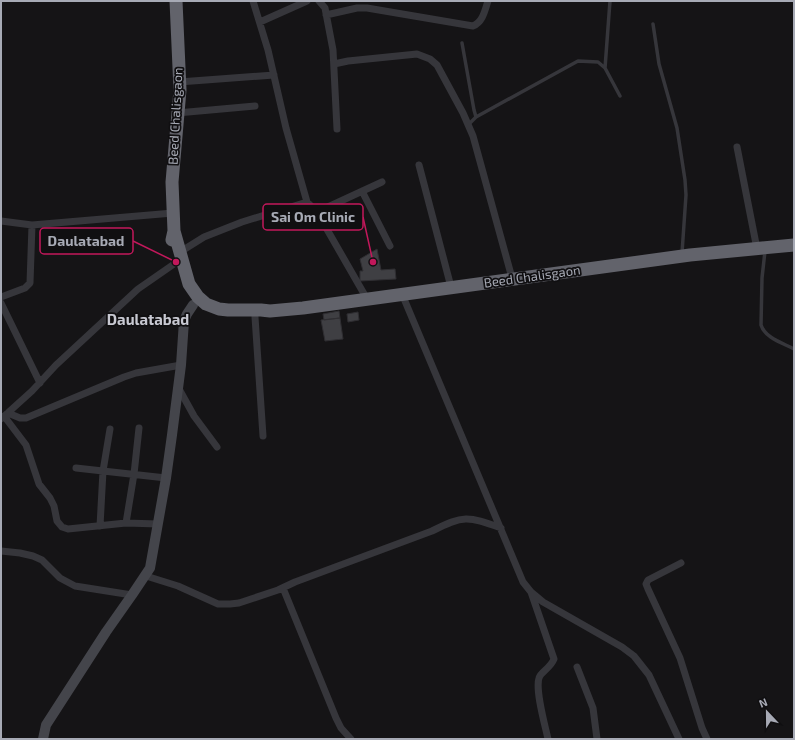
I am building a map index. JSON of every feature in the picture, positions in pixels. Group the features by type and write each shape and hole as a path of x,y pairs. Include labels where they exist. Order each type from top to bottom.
{"highway":[{"name":"Beed Chalisgaon","path":"176,1 179,82 172,182 174,231 172,248 189,284 201,301 220,309 270,311 682,256 794,245"},
{"name":"Beed Chalisgaon","path":"177,258 182,288 193,305 204,313 216,317 233,318 255,317 264,315 270,311"}],"street":[{"path":"253,1 274,74 286,128 307,202 317,212 367,299"},
{"path":"260,22 307,1"},
{"path":"319,1 325,8 333,50 337,129"},
{"path":"326,15 358,8 367,8 473,26 481,19 488,1"},
{"path":"334,64 348,61 417,54 430,59 437,65 473,136 512,278"},
{"path":"179,82 274,74"},
{"path":"178,113 255,106"},
{"path":"737,146 761,248"},
{"path":"419,165 452,287"},
{"path":"317,212 382,182"},
{"path":"362,191 390,246"},
{"path":"4,416 32,391 56,365 138,289 204,237 242,222 307,202"},
{"path":"1,221 32,225 173,213"},
{"path":"1,297 25,288 30,283 32,225"},
{"path":"402,294 523,582 531,592 543,602 622,647 634,656 649,675 679,739"},
{"path":"1,303 40,383"},
{"path":"43,739 46,725 106,632 146,576 150,568 166,478 181,365 184,321 193,305"},
{"path":"255,317 263,436"},
{"path":"4,416 26,418 124,377 136,373 181,365"},
{"path":"178,387 198,422 217,447"},
{"path":"4,416 26,445 39,484 52,501 57,521 62,528 68,529 126,523 158,524"},
{"path":"126,523 134,474 138,428"},
{"path":"100,526 103,471 110,429"},
{"path":"76,468 166,478"},
{"path":"146,576 178,586 218,604 239,604 432,531 451,521 464,518 475,519 501,528"},
{"path":"1,551 34,556 42,560 60,578 75,586 132,596"},
{"path":"681,563 648,580 646,584 680,658 702,728 707,739"},
{"path":"283,588 336,718 341,728 351,739"},
{"path":"531,592 554,659 552,666 541,674 538,686 548,739"},
{"path":"577,667 594,708 597,739"}],"lane":[{"path":"605,68 610,1"},
{"path":"653,24 659,64 677,128 685,180 686,195 682,256"},
{"path":"462,43 476,117"},
{"path":"468,125 476,117 578,61 598,62 605,68 620,96"},
{"path":"761,248 762,330 766,335 794,349"}],"building":[{"path":"377,249 381,270 395,269 396,279 360,281 360,271 363,271 360,259"},
{"path":"339,311 340,318 324,320 323,314"},
{"path":"358,312 359,320 348,322 347,314"},
{"path":"340,318 343,339 325,341 321,320"}],"place":[{"name":"Daulatabad","path":"176,262"},
{"name":"Sai Om Clinic","path":"373,262"}],"district":[{"name":"Daulatabad","path":"148,320"}]}
